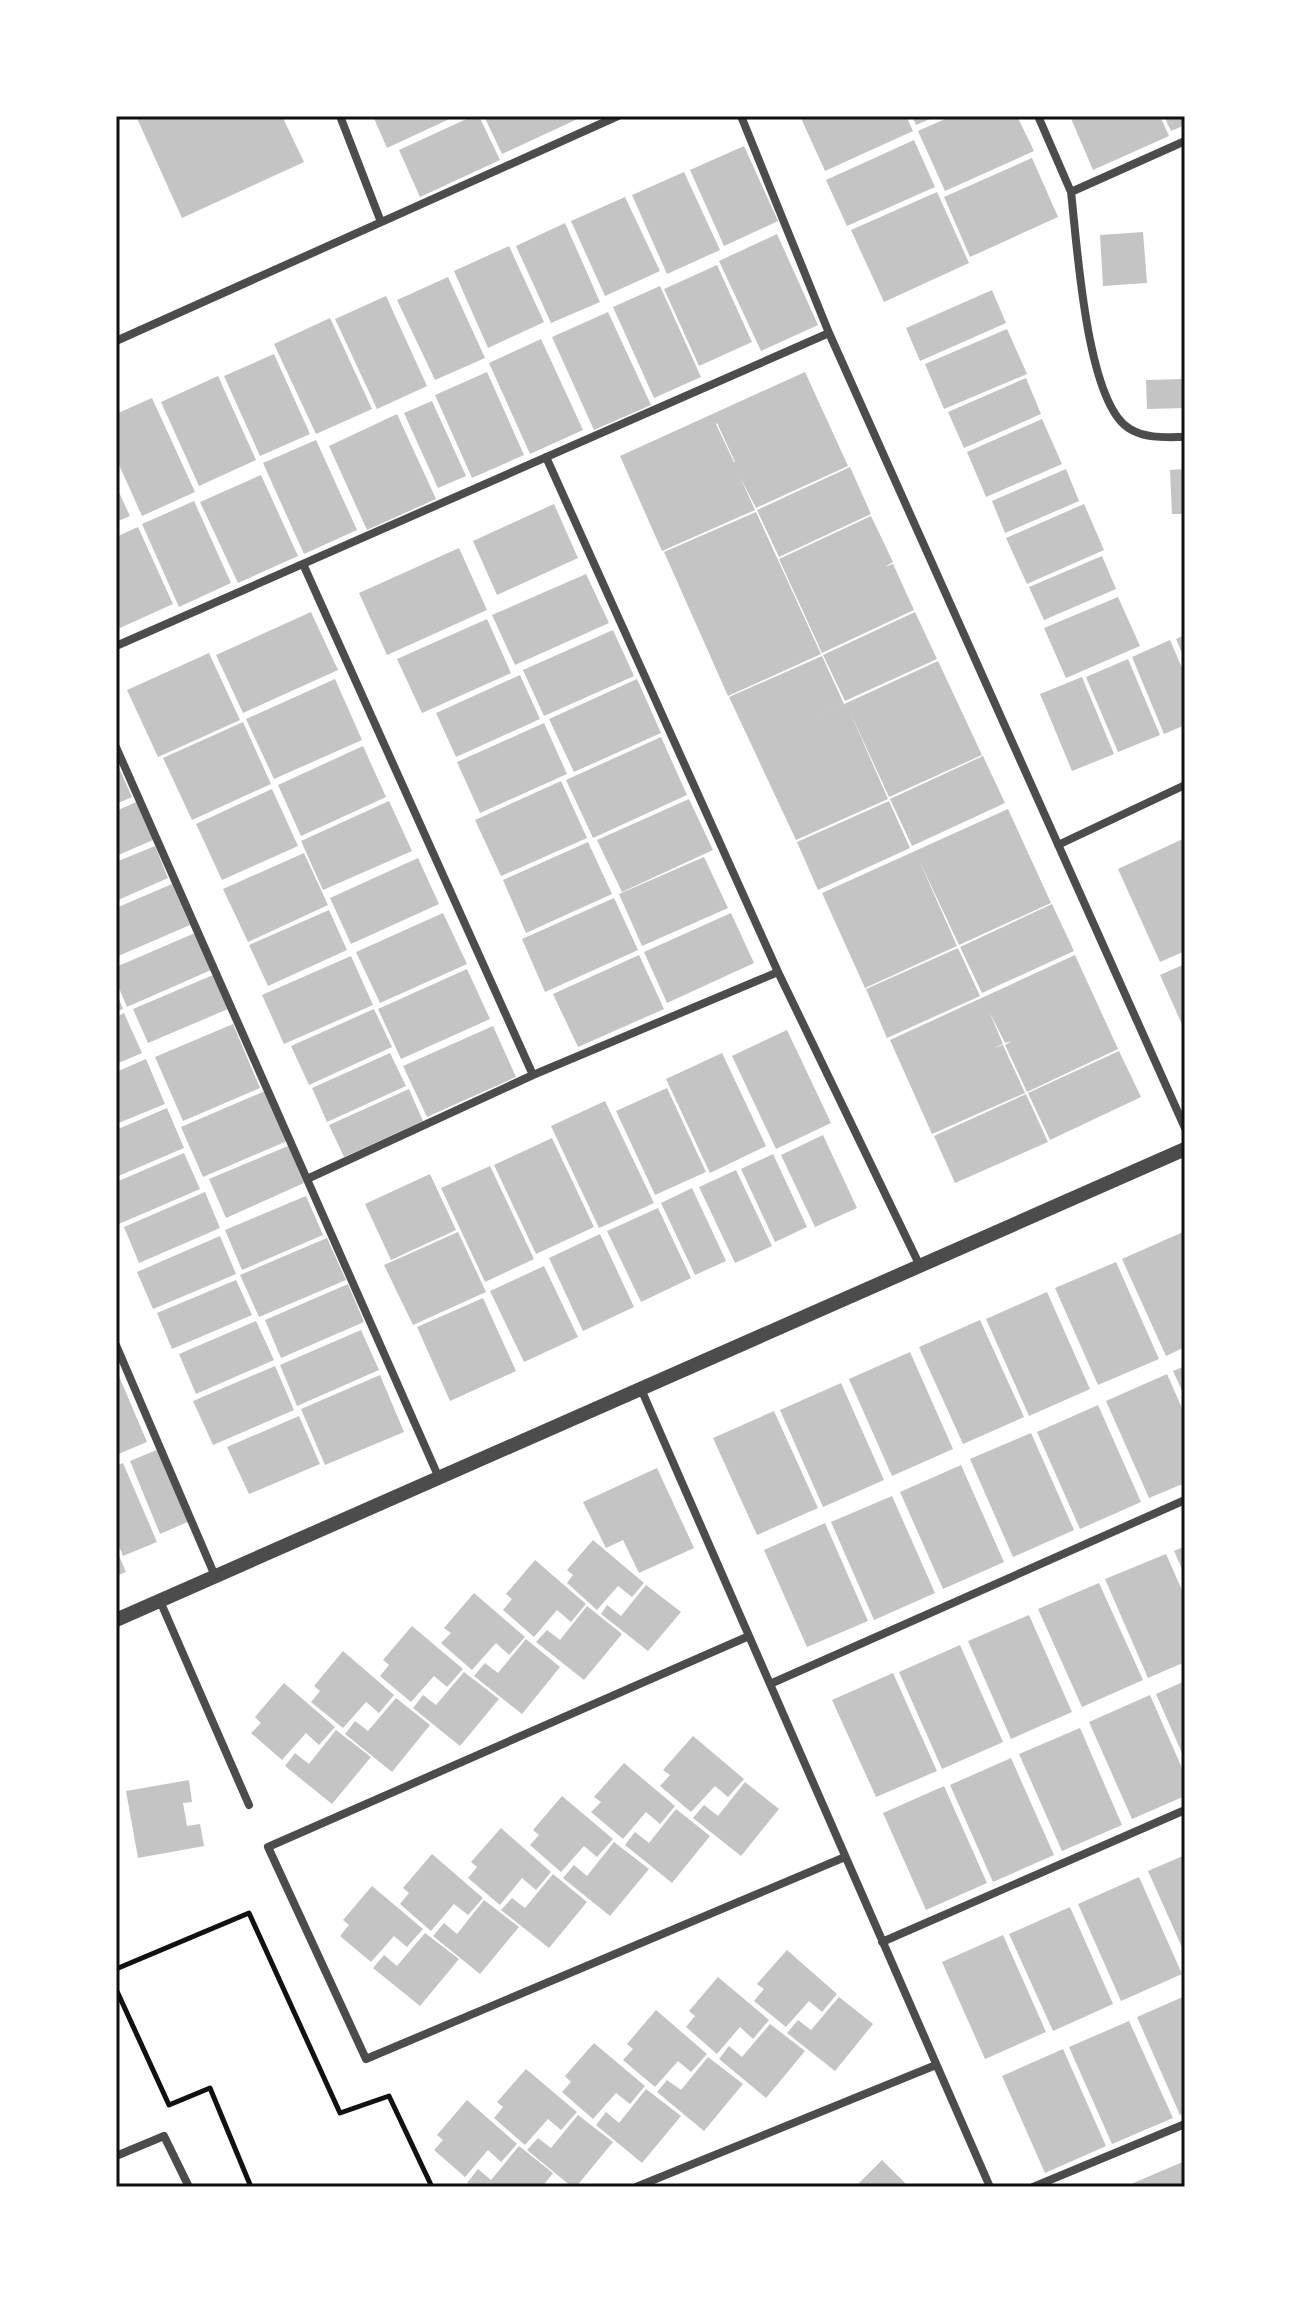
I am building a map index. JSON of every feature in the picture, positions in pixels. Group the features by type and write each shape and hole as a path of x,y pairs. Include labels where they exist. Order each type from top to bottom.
{"street":[{"path":"340,116 381,222"},
{"path":"593,116 597,125"},
{"path":"116,341 618,116"},
{"path":"741,116 829,333 1185,1128"},
{"path":"1038,116 1071,192 1084,305 1098,373 1112,410 1128,428 1148,436 1185,437"},
{"path":"1071,192 1185,141"},
{"path":"116,646 829,333"},
{"path":"546,457 778,972 920,1266"},
{"path":"303,564 533,1075"},
{"path":"116,747 439,1478"},
{"path":"1058,845 1185,785"},
{"path":"307,1179 533,1075 778,972"},
{"path":"116,1620 1185,1149"},
{"path":"116,1345 215,1576"},
{"path":"641,1389 990,2187"},
{"path":"770,1684 1185,1500"},
{"path":"160,1601 249,1805"},
{"path":"749,1636 268,1847 366,2059 845,1857"},
{"path":"882,1942 1185,1810"},
{"path":"636,2187 936,2065"},
{"path":"1033,2187 1185,2124"},
{"path":"116,2156 164,2136 189,2187"}],"path":[{"path":"116,1969 249,1913 340,2113 389,2096 432,2187"},
{"path":"116,1989 169,2105 210,2088 251,2187"}],"building":[{"path":"136,116 282,116 304,162 182,218"},
{"path":"373,116 456,116 387,148"},
{"path":"479,116 500,160 420,197 399,150"},
{"path":"484,116 584,116 502,154"},
{"path":"800,116 906,116 913,131 825,171"},
{"path":"912,116 937,116 916,125"},
{"path":"952,116 1017,116 1034,151 945,191 918,131"},
{"path":"1070,116 1160,116 1169,136 1093,170"},
{"path":"1164,116 1185,116 1185,125 1171,131"},
{"path":"914,140 935,187 847,226 826,180"},
{"path":"744,146 778,221 724,246 690,170"},
{"path":"1032,158 1058,217 970,257 944,197"},
{"path":"684,172 720,250 667,274 632,195"},
{"path":"937,192 969,263 884,302 851,230"},
{"path":"625,197 660,271 605,296 571,221"},
{"path":"565,223 600,302 551,323 516,246"},
{"path":"1143,232 1147,283 1103,286 1100,235"},
{"path":"777,234 818,325 761,351 719,261"},
{"path":"509,246 544,322 488,348 454,271"},
{"path":"717,265 752,342 699,366 664,289"},
{"path":"448,277 485,358 435,380 397,300"},
{"path":"660,286 701,377 654,398 613,307"},
{"path":"992,290 1006,323 920,361 906,328"},
{"path":"386,296 427,386 377,409 335,319"},
{"path":"608,312 651,405 594,430 552,337"},
{"path":"330,318 372,409 316,434 274,344"},
{"path":"1007,329 1027,374 944,409 925,364"},
{"path":"541,339 583,430 530,454 489,363"},
{"path":"274,354 310,434 260,456 224,376"},
{"path":"487,372 524,455 472,478 435,395"},
{"path":"805,372 848,466 756,508 740,477 755,510 662,551 620,456","holes":["717,423 735,462 716,424"]},
{"path":"218,376 256,460 199,486 161,402"},
{"path":"1026,378 1041,414 964,448 948,412"},
{"path":"1185,379 1185,408 1147,409 1146,380"},
{"path":"152,398 195,492 142,516 116,458 116,414"},
{"path":"432,401 466,476 438,488 404,413"},
{"path":"397,414 436,499 367,530 329,446"},
{"path":"1042,419 1062,464 986,497 967,452"},
{"path":"316,440 357,530 304,554 263,463"},
{"path":"850,467 871,514 779,557 757,510"},
{"path":"1066,469 1079,501 1005,533 992,501"},
{"path":"1185,469 1185,514 1172,514 1170,470"},
{"path":"261,475 298,556 238,583 200,502"},
{"path":"116,486 130,516 116,522"},
{"path":"194,501 231,583 179,607 142,524"},
{"path":"554,504 578,558 497,595 473,541"},
{"path":"1084,504 1104,550 1027,584 1006,538"},
{"path":"756,512 821,654 728,696 664,552"},
{"path":"871,516 893,562 885,567 893,564 914,610 822,653 779,559"},
{"path":"138,527 173,604 120,628 116,620 116,537"},
{"path":"459,548 487,610 387,655 359,593"},
{"path":"1102,556 1116,589 1044,620 1029,587"},
{"path":"586,574 609,623 515,665 492,615"},
{"path":"1118,597 1140,646 1066,678 1044,628"},
{"path":"311,612 338,670 243,713 216,655"},
{"path":"915,612 937,659 845,701 823,655"},
{"path":"487,619 511,673 422,713 397,659"},
{"path":"613,630 634,676 544,716 523,670"},
{"path":"1185,635 1185,660 1176,639"},
{"path":"1170,640 1185,675 1185,725 1164,734 1132,657"},
{"path":"209,653 240,720 158,757 127,690"},
{"path":"822,656 844,704 805,722 938,661 982,755 889,797 850,712 888,799 796,840 729,697"},
{"path":"1128,659 1160,735 1118,752 1086,677"},
{"path":"520,675 540,719 456,757 436,713"},
{"path":"1082,677 1114,754 1072,771 1040,694"},
{"path":"335,679 362,740 274,779 246,719"},
{"path":"637,679 661,733 574,772 549,719"},
{"path":"243,722 271,784 192,820 163,758"},
{"path":"544,723 567,774 480,813 457,762"},
{"path":"661,737 687,795 593,838 566,780"},
{"path":"363,746 386,797 301,836 278,785"},
{"path":"983,756 1005,803 912,846 890,799"},
{"path":"116,761 132,797 116,804"},
{"path":"561,781 587,838 501,876 475,820"},
{"path":"272,789 298,846 222,880 196,824"},
{"path":"689,799 713,850 622,892 597,840"},
{"path":"389,801 412,851 323,890 301,841"},
{"path":"889,801 910,848 818,890 797,842"},
{"path":"136,802 153,840 116,856 116,811"},
{"path":"1008,809 1051,903 959,945 919,860 957,946 865,988 822,893"},
{"path":"1185,838 1185,951 1160,962 1118,869"},
{"path":"588,842 612,894 526,933 503,880"},
{"path":"155,846 168,878 116,901 116,862"},
{"path":"304,853 328,905 248,942 223,889"},
{"path":"704,857 728,908 642,946 619,894"},
{"path":"418,858 439,904 351,944 330,898"},
{"path":"172,884 190,925 116,957 116,908"},
{"path":"614,898 638,950 545,992 522,939"},
{"path":"1052,904 1074,951 982,993 960,947"},
{"path":"329,910 347,950 268,986 249,945"},
{"path":"443,913 467,964 380,1003 356,952"},
{"path":"731,913 754,963 667,1003 644,952"},
{"path":"195,933 211,970 127,1007 116,981 116,967"},
{"path":"958,948 980,996 887,1038 866,989"},
{"path":"639,955 664,1009 578,1047 553,994"},
{"path":"1075,955 1118,1049 1027,1092 1005,1045 1012,1041 1005,1043 989,1011 1003,1044 994,1048 1003,1045 1025,1093 932,1134 890,1040"},
{"path":"351,956 373,1005 284,1044 262,995"},
{"path":"1185,964 1185,1031 1160,975"},
{"path":"467,969 490,1019 401,1059 378,1009"},
{"path":"213,975 228,1009 148,1043 133,1009"},
{"path":"116,992 123,1009 116,1012"},
{"path":"374,1009 392,1047 309,1085 291,1046"},
{"path":"124,1013 142,1053 116,1064 116,1017"},
{"path":"233,1024 260,1088 183,1121 155,1057"},
{"path":"493,1026 516,1077 427,1117 403,1066"},
{"path":"787,1030 831,1123 776,1149 732,1056"},
{"path":"1119,1051 1141,1097 1050,1140 1028,1093"},
{"path":"390,1053 406,1086 327,1122 312,1088"},
{"path":"722,1053 766,1146 710,1173 666,1079"},
{"path":"146,1059 165,1104 116,1124 116,1072"},
{"path":"667,1088 706,1172 655,1195 616,1111"},
{"path":"409,1089 423,1121 344,1157 329,1125"},
{"path":"265,1091 287,1141 203,1177 181,1127"},
{"path":"1026,1094 1048,1142 955,1183 934,1136"},
{"path":"605,1101 654,1203 599,1228 551,1126"},
{"path":"167,1108 184,1148 116,1177 116,1130"},
{"path":"823,1135 857,1208 815,1227 781,1155"},
{"path":"552,1138 594,1227 536,1254 494,1165"},
{"path":"288,1146 304,1183 226,1218 209,1179"},
{"path":"184,1153 200,1189 119,1224 116,1216 116,1182"},
{"path":"773,1154 807,1227 775,1242 741,1169"},
{"path":"490,1166 534,1259 485,1282 441,1188"},
{"path":"736,1170 772,1246 735,1263 699,1187"},
{"path":"430,1174 456,1230 391,1260 365,1204"},
{"path":"692,1188 726,1261 695,1275 661,1203"},
{"path":"205,1192 220,1228 139,1263 124,1227"},
{"path":"306,1196 323,1235 242,1270 225,1230"},
{"path":"658,1208 691,1278 641,1302 607,1231"},
{"path":"458,1232 486,1292 413,1325 384,1265"},
{"path":"1183,1232 1185,1347 1166,1356 1122,1259"},
{"path":"600,1234 634,1307 583,1331 549,1258"},
{"path":"220,1236 236,1274 153,1309 137,1272"},
{"path":"327,1238 346,1280 259,1317 240,1275"},
{"path":"1116,1262 1159,1359 1098,1385 1055,1288"},
{"path":"544,1266 578,1337 524,1362 490,1291"},
{"path":"236,1280 252,1315 172,1349 157,1313"},
{"path":"348,1284 364,1322 281,1358 265,1320"},
{"path":"1047,1292 1090,1389 1029,1416 986,1319"},
{"path":"483,1298 516,1371 450,1401 417,1327"},
{"path":"980,1320 1024,1417 963,1444 919,1347"},
{"path":"256,1321 274,1360 196,1394 179,1354"},
{"path":"361,1330 379,1370 297,1406 280,1365"},
{"path":"910,1352 953,1449 892,1476 849,1379"},
{"path":"275,1366 294,1410 213,1445 193,1401"},
{"path":"1185,1366 1185,1397 1173,1371"},
{"path":"116,1369 147,1442 116,1455"},
{"path":"1167,1374 1185,1415 1185,1483 1149,1498 1106,1401"},
{"path":"380,1375 404,1432 325,1465 301,1409"},
{"path":"841,1383 884,1480 823,1507 780,1410"},
{"path":"1098,1405 1141,1502 1080,1529 1037,1432"},
{"path":"774,1411 818,1508 757,1535 713,1438"},
{"path":"299,1416 320,1464 249,1494 227,1447"},
{"path":"1031,1433 1074,1530 1013,1557 970,1459"},
{"path":"159,1449 190,1521 160,1534 130,1461"},
{"path":"123,1463 157,1542 123,1556 116,1539 116,1466"},
{"path":"961,1465 1004,1562 943,1589 900,1492"},
{"path":"657,1468 694,1548 639,1573 623,1540 606,1548 583,1502"},
{"path":"892,1496 935,1593 874,1620 831,1522"},
{"path":"825,1523 868,1621 807,1647 764,1550"},
{"path":"593,1540 644,1583 632,1597 618,1586 597,1610 567,1583 573,1575 567,1570"},
{"path":"1185,1546 1185,1576 1174,1551"},
{"path":"116,1549 126,1572 116,1576"},
{"path":"1166,1554 1185,1597 1185,1662 1148,1678 1105,1579"},
{"path":"535,1560 586,1604 571,1622 557,1610 534,1637 503,1610 512,1599 506,1594"},
{"path":"1099,1583 1143,1680 1082,1707 1038,1609"},
{"path":"646,1585 681,1612 648,1651 601,1614 607,1605 621,1616"},
{"path":"474,1593 525,1637 509,1655 496,1643 472,1670 441,1643 451,1633 444,1628"},
{"path":"587,1606 622,1634 584,1680 536,1642 547,1630 560,1640"},
{"path":"1029,1615 1072,1712 1011,1739 968,1641"},
{"path":"412,1626 463,1669 447,1687 434,1676 411,1702 380,1676 389,1665 383,1660"},
{"path":"526,1639 560,1667 522,1714 474,1676 485,1663 498,1673"},
{"path":"960,1645 1003,1742 942,1769 899,1672"},
{"path":"343,1651 394,1695 379,1713 366,1702 343,1728 311,1702 320,1691 314,1686"},
{"path":"464,1672 499,1699 460,1746 413,1708 423,1695 436,1705"},
{"path":"893,1673 937,1771 876,1797 832,1700"},
{"path":"1185,1681 1185,1760 1156,1694"},
{"path":"284,1683 335,1727 319,1745 306,1733 282,1760 251,1733 261,1723 255,1717"},
{"path":"1150,1695 1185,1775 1185,1796 1132,1819 1089,1722"},
{"path":"396,1698 430,1725 392,1772 345,1734 355,1721 368,1731"},
{"path":"1080,1728 1122,1825 1062,1851 1019,1754"},
{"path":"336,1730 371,1757 332,1804 285,1766 295,1753 309,1764"},
{"path":"693,1736 744,1779 728,1797 715,1786 691,1812 660,1786 670,1775 663,1770"},
{"path":"1011,1758 1054,1855 993,1882 950,1785"},
{"path":"624,1763 675,1806 660,1824 646,1812 623,1839 591,1812 601,1802 594,1797"},
{"path":"189,1780 192,1802 183,1803 187,1826 200,1824 204,1846 138,1858 126,1791"},
{"path":"745,1782 779,1809 741,1856 693,1818 704,1805 718,1816"},
{"path":"944,1786 987,1883 926,1910 883,1813"},
{"path":"562,1796 613,1839 597,1857 584,1846 561,1872 530,1845 539,1835 533,1830"},
{"path":"676,1809 710,1836 672,1883 625,1845 635,1832 649,1843"},
{"path":"501,1828 551,1872 536,1890 522,1878 500,1905 468,1878 477,1867 471,1862"},
{"path":"614,1842 649,1869 610,1916 563,1878 574,1865 587,1876"},
{"path":"432,1854 483,1898 468,1915 454,1904 431,1931 400,1904 409,1893 403,1888"},
{"path":"1185,1855 1185,1954 1148,1871"},
{"path":"553,1874 587,1902 549,1948 501,1910 512,1898 525,1908"},
{"path":"1139,1877 1182,1974 1121,2001 1078,1904"},
{"path":"372,1886 423,1929 407,1947 394,1936 371,1962 340,1936 349,1925 343,1920"},
{"path":"484,1900 519,1927 480,1974 433,1936 444,1923 457,1934"},
{"path":"1070,1907 1113,2004 1053,2031 1009,1934"},
{"path":"425,1933 459,1959 420,2006 373,1968 384,1955 397,1966"},
{"path":"1003,1935 1046,2032 985,2059 942,1962"},
{"path":"787,1950 837,1994 822,2012 809,2001 786,2027 754,2001 764,1989 757,1984"},
{"path":"718,1977 769,2020 753,2039 740,2027 717,2054 686,2027 695,2016 689,2011"},
{"path":"1185,1996 1185,2113 1180,2115 1137,2017"},
{"path":"839,1997 873,2024 835,2071 787,2033 798,2020 811,2030"},
{"path":"656,2010 707,2054 691,2072 678,2061 655,2087 623,2060 633,2049 627,2044"},
{"path":"1129,2021 1173,2118 1112,2144 1069,2047"},
{"path":"770,2024 805,2051 766,2098 719,2059 729,2046 742,2057"},
{"path":"594,2043 645,2086 630,2104 616,2093 593,2119 562,2092 571,2082 565,2076"},
{"path":"1063,2049 1106,2146 1045,2173 1002,2076"},
{"path":"708,2057 743,2084 704,2131 657,2092 667,2080 681,2090"},
{"path":"526,2069 577,2112 561,2130 548,2119 525,2145 494,2118 503,2107 497,2102"},
{"path":"646,2089 681,2116 642,2163 596,2125 606,2112 619,2123"},
{"path":"467,2100 517,2144 501,2162 488,2150 465,2177 434,2150 443,2140 437,2135"},
{"path":"578,2115 613,2142 576,2187 572,2187 527,2150 538,2138 551,2148"},
{"path":"519,2146 553,2173 542,2187 472,2187 467,2183 478,2169 491,2180"},
{"path":"882,2160 909,2187 855,2187"},
{"path":"1185,2161 1185,2187 1124,2187"}]}
